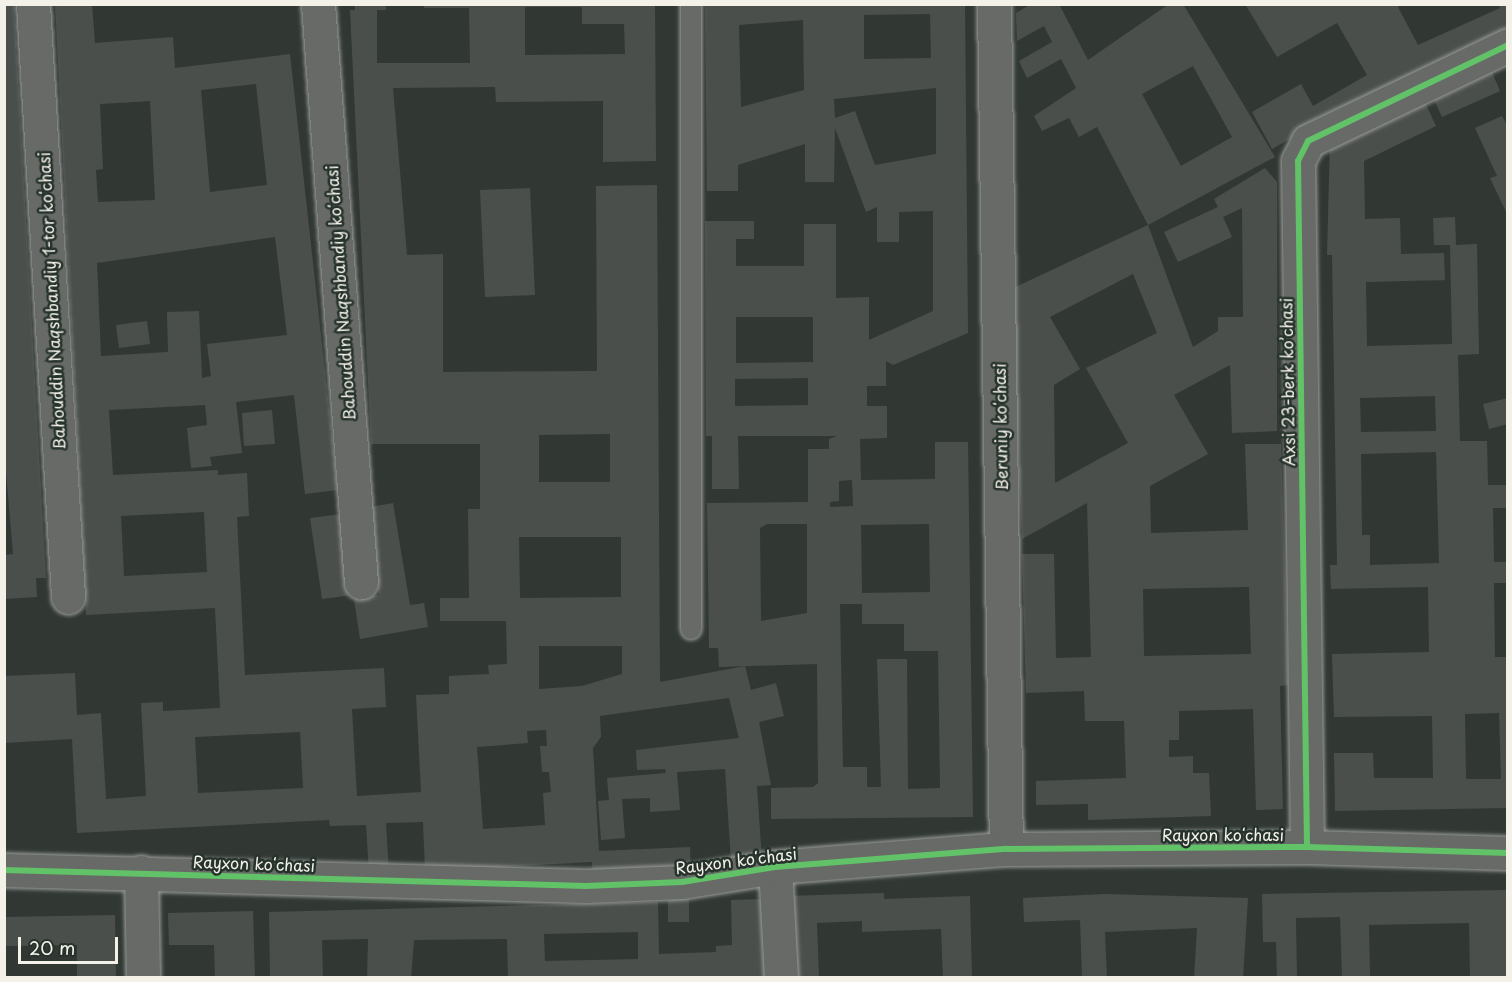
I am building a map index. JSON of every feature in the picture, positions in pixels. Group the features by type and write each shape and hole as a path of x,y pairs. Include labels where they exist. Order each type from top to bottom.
{"street":[{"name":"Bahouddin Naqshbandiy 1-tor koʻchasi","path":"33,4 68,597"},
{"name":"Bahouddin Naqshbandiy koʻchasi","path":"318,4 361,582"},
{"name":"Beruniy koʻchasi","path":"994,4 1006,849"},
{"name":"Аxsi 23-berk koʼchasi","path":"1307,847 1298,161 1308,141 1508,45"},
{"name":"Rayxon koʻchasi","path":"4,870 586,886 682,882 775,867 1006,849 1307,847 1508,853"},
{"path":"775,867 781,978"},
{"path":"141,872 143,978"}],"lane":[{"path":"691,4 691,630"}],"building":[{"path":"4,4 14,4 46,578 36,578 37,597 5,599 5,555 13,554 4,448"},
{"path":"55,4 92,4 95,43 173,37 175,68 290,54 338,490 305,494 294,395 236,402 242,453 210,457 212,466 191,468 187,428 207,425 205,405 109,410 113,475 218,470 218,475 247,473 249,516 237,517 245,675 384,668 386,707 352,709 357,796 421,792 416,695 449,694 449,676 489,674 488,665 507,664 506,621 440,621 440,598 469,598 468,509 480,509 480,444 371,444 350,10 355,10 355,4 386,4 386,10 377,10 377,63 470,63 469,8 424,8 424,4 655,4 656,161 603,162 603,101 496,102 495,87 393,88 407,255 443,254 443,372 597,371 596,186 657,185 660,682 745,666 751,690 776,683 784,716 759,722 771,785 757,786 762,860 731,862 725,769 677,772 680,810 650,812 650,798 622,799 625,838 601,840 598,801 609,800 607,778 666,773 665,769 637,770 636,750 739,738 729,698 600,716 601,737 593,748 599,851 690,847 691,875 593,881 592,862 425,871 423,822 386,823 389,872 369,873 366,825 330,826 329,820 77,833 72,739 4,743 4,676 75,673 77,715 101,713 106,799 146,796 141,703 163,702 163,711 220,708 215,608 86,615","holes":["525,7 582,7 582,24 624,24 625,54 525,55","256,84 267,185 210,192 201,90","150,101 155,200 98,202 96,170 103,169 100,104","275,237 287,335 207,344 211,376 202,378 199,311 167,312 168,352 101,356 97,263","610,434 610,482 539,482 539,435","204,512 207,572 124,576 121,516","519,537 621,537 621,597 520,598","539,646 622,646 622,674 582,686 539,689","546,730 547,746 540,746 542,772 549,772 551,792 543,793 545,825 483,829 477,747 528,743 527,731","300,732 303,788 198,793 195,737"]},
{"path":"705,4 965,4 968,333 893,365 886,361 886,386 867,386 867,406 887,406 887,438 860,439 861,480 935,479 935,442 968,442 973,817 771,819 771,788 813,787 818,783 817,664 719,667 718,648 709,648 707,503 808,502 808,449 829,449 829,439 837,436 738,436 739,489 712,489 712,436 706,436 705,221 754,221 754,239 736,239 736,266 804,266 804,224 836,224 836,298 869,297 869,340 933,311 933,211 899,212 899,242 877,242 877,207 866,212 835,128 834,182 805,182 805,144 738,165 738,191 707,191","holes":["930,14 931,58 864,59 864,15","803,20 804,90 741,107 739,25","936,88 936,154 875,165 855,111 835,118 834,99","736,317 813,317 813,362 736,363","808,378 808,405 735,406 735,379","852,480 853,506 830,507 830,502 839,501 839,481","767,524 807,524 807,613 761,621 760,528","929,524 930,592 862,593 861,525","840,604 862,604 862,624 904,624 904,651 938,651 940,788 908,789 907,659 877,659 881,787 867,787 867,767 843,767"]},
{"path":"1031,4 1059,4 1088,60 1169,4 1183,4 1275,157 1148,225 1097,127 1079,137 1069,118 1042,131 1034,116 1076,88 1061,59 1027,78 1019,61 1052,42 1044,26 1017,41 1016,13","holes":["1193,66 1232,137 1181,166 1142,94"]},
{"path":"1245,4 1402,4 1398,7 1418,45 1500,8 1498,4 1508,4 1508,40 1322,121 1272,149 1252,112 1301,84 1313,106 1367,75 1337,23 1277,57"},
{"path":"1488,63 1500,91 1442,117 1429,89"},
{"path":"1421,94 1436,126 1364,161 1365,219 1400,218 1401,254 1444,253 1445,280 1366,282 1367,346 1452,344 1450,245 1434,245 1433,218 1455,217 1456,245 1477,244 1479,354 1458,355 1460,441 1487,441 1488,485 1508,485 1508,508 1493,508 1494,562 1508,562 1508,583 1494,583 1495,657 1508,657 1508,808 1335,811 1334,753 1373,753 1374,778 1433,778 1432,716 1334,717 1332,654 1429,652 1428,587 1331,589 1330,565 1337,565 1332,255 1327,255 1330,139","holes":["1435,396 1436,431 1361,432 1360,398","1436,452 1439,563 1370,565 1370,535 1362,535 1361,454","1499,713 1501,779 1466,779 1465,714"]},
{"path":"1502,116 1508,127 1508,216 1490,178 1497,176 1475,128"},
{"path":"1265,168 1277,182 1277,431 1232,433 1230,365 1174,395 1208,454 1150,486 1151,533 1248,530 1245,444 1281,444 1288,685 1280,686 1283,809 1256,810 1253,709 1179,711 1179,740 1169,740 1169,757 1193,756 1193,773 1209,773 1211,816 1088,820 1088,804 1036,805 1036,781 1126,778 1124,721 1085,721 1084,691 1026,693 1022,554 1054,554 1056,658 1091,657 1087,503 1022,539 1011,289 1148,225 1193,347 1218,331 1218,317 1243,317 1242,208 1223,217 1232,237 1178,262 1164,232 1218,207 1214,199","holes":["1133,274 1157,333 1086,368 1128,443 1055,483 1054,385 1080,369 1050,317","1249,587 1251,654 1144,656 1143,589"]},
{"path":"530,188 535,295 485,297 480,190"},
{"path":"147,321 150,344 119,348 116,325"},
{"path":"1508,398 1508,424 1489,429 1483,404"},
{"path":"272,410 275,444 244,446 242,413"},
{"path":"393,503 410,605 424,603 428,627 360,639 354,599 379,595 364,508"},
{"path":"342,514 353,595 322,599 310,518"},
{"path":"1508,890 1508,978 1470,978 1469,923 1369,925 1370,978 1342,978 1340,917 1296,918 1297,978 1277,978 1276,942 1263,942 1262,894"},
{"path":"884,893 884,899 970,896 972,978 943,978 941,929 862,932 862,921 817,923 819,978 788,978 785,896"},
{"path":"1104,894 1248,898 1243,978 1194,978 1197,928 1105,932 1107,978 1082,978 1080,920 1024,922 1023,898"},
{"path":"668,899 689,899 689,922 668,922"},
{"path":"767,899 769,978 508,978 507,939 414,940 411,978 367,978 368,939 322,940 323,978 270,978 269,912 658,902 659,954 716,952 716,946 732,945 731,900","holes":["638,932 638,959 545,961 544,934"]},
{"path":"253,911 255,978 215,978 214,945 169,945 168,913"},
{"path":"115,915 116,978 77,978 77,945 4,946 4,917"}],"cycle path":[{"path":"1307,847 1298,161 1308,141 1508,45"},
{"path":"4,870 586,886 682,882 775,867 1006,849 1307,847 1508,853"}]}
